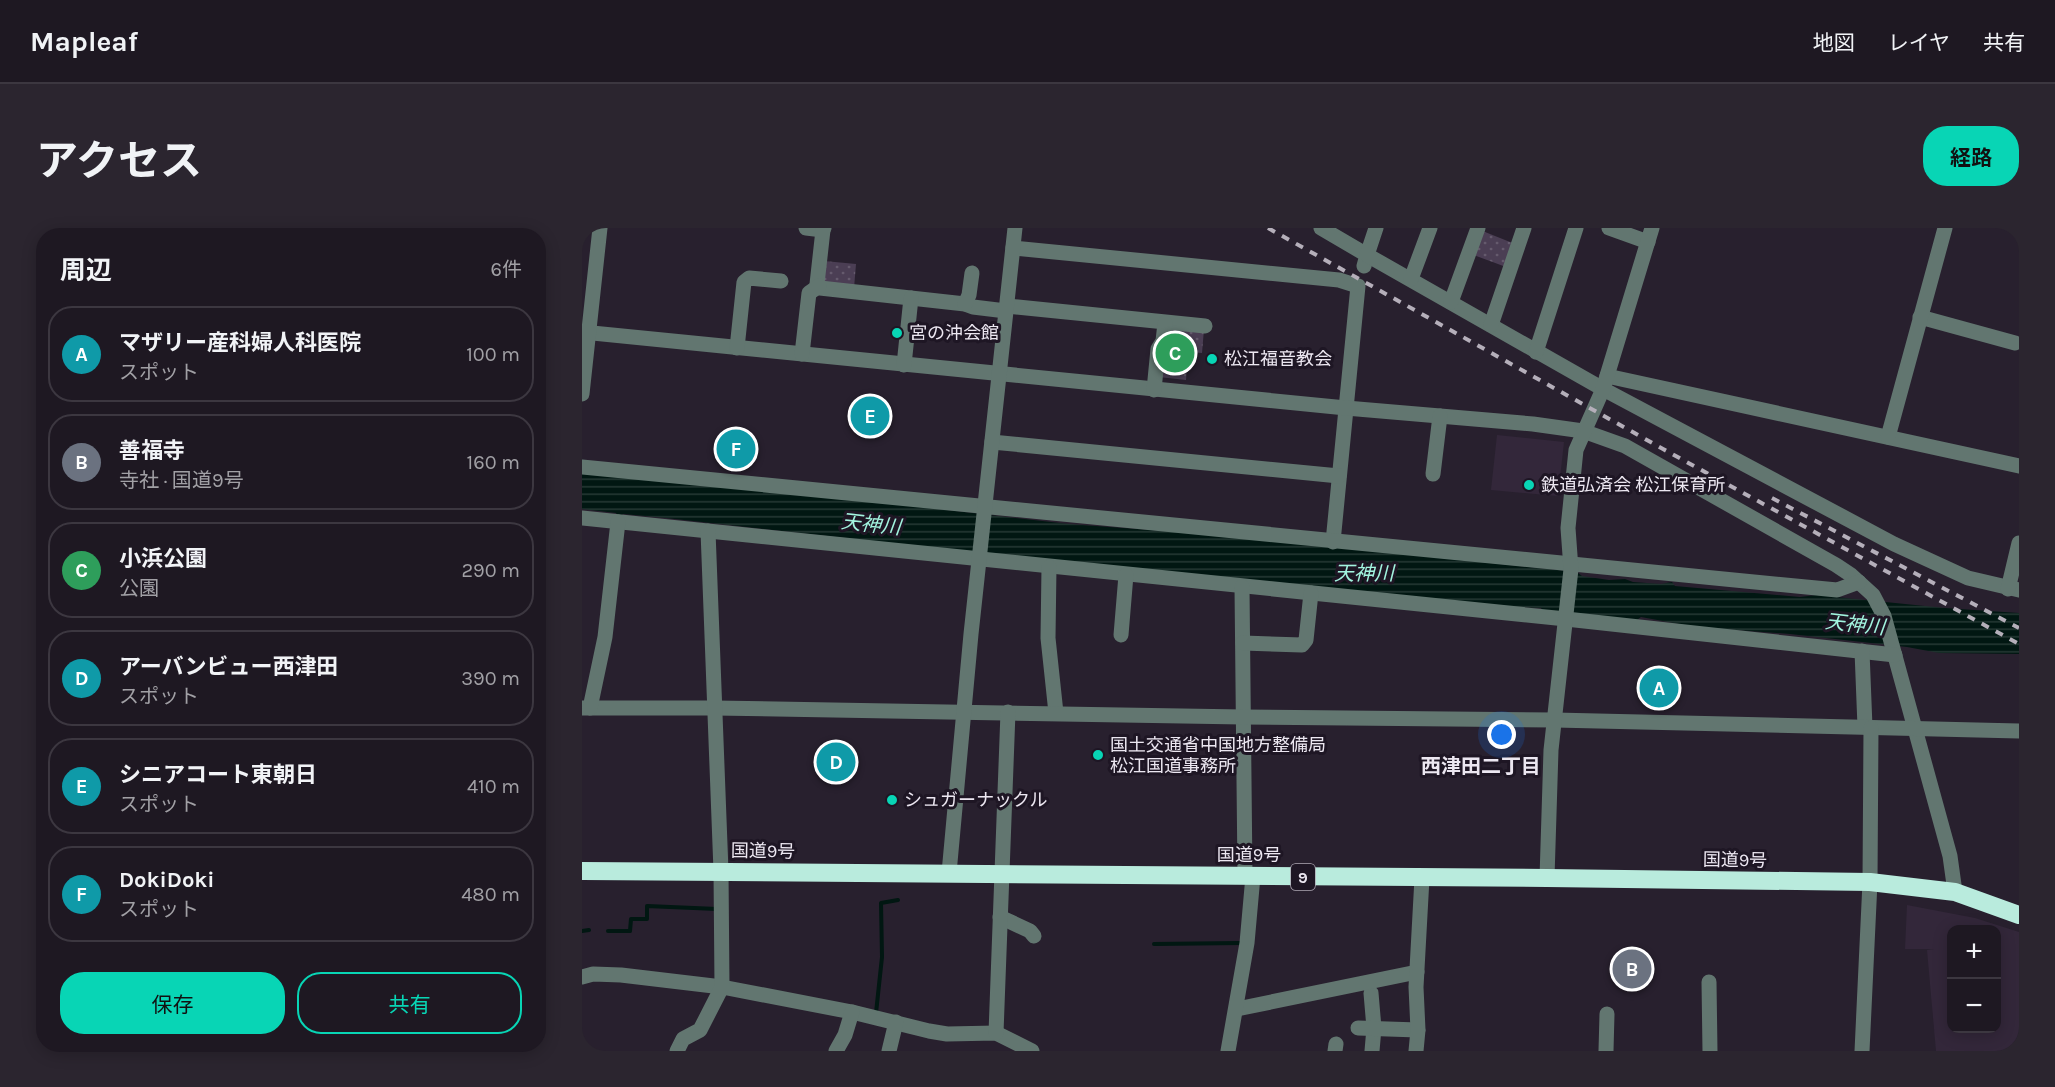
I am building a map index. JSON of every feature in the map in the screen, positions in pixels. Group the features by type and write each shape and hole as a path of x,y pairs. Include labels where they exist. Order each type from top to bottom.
{"highway":[{"name":"国道9号","path":"582,871 1870,882 1955,892 2019,915"}],"street":[{"path":"582,394 585,332 600,228"},
{"path":"806,228 823,229 817,284 820,288 965,304 973,307 1205,326"},
{"path":"949,873 1015,228"},
{"path":"1321,228 1365,260 1412,279 1536,352 1605,383 1894,544 1968,578 2014,589 2019,543"},
{"path":"1365,260 1376,228"},
{"path":"1412,279 1430,228"},
{"path":"1451,302 1478,228"},
{"path":"1491,326 1524,228"},
{"path":"1536,352 1576,228"},
{"path":"1547,878 1551,750 1571,568 1568,528 1576,450 1605,383 1650,235 1609,228"},
{"path":"1888,437 1945,228"},
{"path":"1013,248 1339,280 1358,284 1333,542"},
{"path":"965,304 969,295 972,273"},
{"path":"737,348 744,282 749,278 781,281"},
{"path":"802,354 809,293 819,286"},
{"path":"904,365 911,298"},
{"path":"1920,317 2015,343"},
{"path":"1154,390 1158,349 1163,341 1165,323"},
{"path":"585,332 999,375 1533,424 1583,431 1625,446 1836,565 1873,595 1884,616 1915,727 1950,856 1955,892"},
{"path":"1605,383 1888,437 2019,466"},
{"path":"1433,474 1440,416"},
{"path":"992,442 1339,476"},
{"path":"582,467 1571,568 1837,590 1859,582"},
{"path":"582,518 980,557 1049,567 1242,587 1566,618 1895,655"},
{"path":"618,522 605,637 586,708 1555,720 2019,731"},
{"path":"677,1051 683,1040 700,1030 722,987 721,871 708,531"},
{"path":"1049,567 1048,638 1056,713"},
{"path":"1120,635 1126,575"},
{"path":"1228,1051 1237,1009 1251,916 1243,717 1242,587"},
{"path":"1243,643 1302,645 1306,640 1311,593"},
{"path":"1862,651 1868,728 1870,882 1862,1051"},
{"path":"996,1033 1008,712"},
{"path":"1416,1051 1418,1030 1416,987 1422,878"},
{"path":"1000,917 1030,931 1034,936"},
{"path":"1237,1009 1417,972"},
{"path":"582,977 593,974 621,975 722,987 852,1011 947,1034 996,1033 1004,1035 1025,1049"},
{"path":"1709,982 1712,1051"},
{"path":"1371,993 1374,1028 1372,1051"},
{"path":"836,1051 845,1035 852,1011"},
{"path":"1606,1014 1606,1051"},
{"path":"889,1051 896,1022"},
{"path":"1358,1028 1418,1030"}],"shaded area":[{"path":"1480,230 1515,244 1506,267 1471,254"},
{"path":"824,261 856,264 854,288 823,282"},
{"path":"1204,329 1202,353 1188,352 1186,380 1159,377 1166,330"},
{"path":"1497,435 1564,442 1558,496 1491,490"},
{"path":"1907,905 1975,918 1997,925 1947,925 1947,1033 2001,1033 2001,926 2019,932 2019,1051 1936,1051 1927,950 1934,949 1905,949"}],"water":[{"name":"天神川","path":"582,472 1069,524 1219,535 1577,572 1582,576 1609,580 1625,579 1633,582 1661,584 1672,582 1675,586 1800,597 1816,595 2019,613 2019,654 1939,653 1907,647 1790,634 1695,627 1641,617 1634,622 1545,614 1541,608 1446,605 666,518 623,514 619,518 616,513 582,509"}],"waterway":[{"path":"876,1013 882,957 881,903 898,900"},
{"path":"608,931 630,931 631,919 647,919 647,906 717,909"},
{"path":"582,931 589,930"},
{"path":"1154,944 1241,943"}],"railway":[{"path":"1268,228 1663,449 2019,644"},
{"path":"1772,498 2019,628"}],"place":[{"name":"宮の沖会館","path":"897,333"},
{"name":"小浜公園","path":"1175,353"},
{"name":"松江福音教会","path":"1212,359"},
{"name":"シニアコート東朝日","path":"870,416"},
{"name":"DokiDoki","path":"736,449"},
{"name":"鉄道弘済会 松江保育所","path":"1529,485"},
{"name":"マザリー産科婦人科医院","path":"1659,688"},
{"name":"国土交通省中国地方整備局 松江国道事務所","path":"1098,755"},
{"name":"アーバンビュー西津田","path":"836,762"},
{"name":"シュガーナックル","path":"892,800"},
{"name":"善福寺","path":"1632,969"}],"district":[{"name":"西津田二丁目","path":"1481,766"}]}
